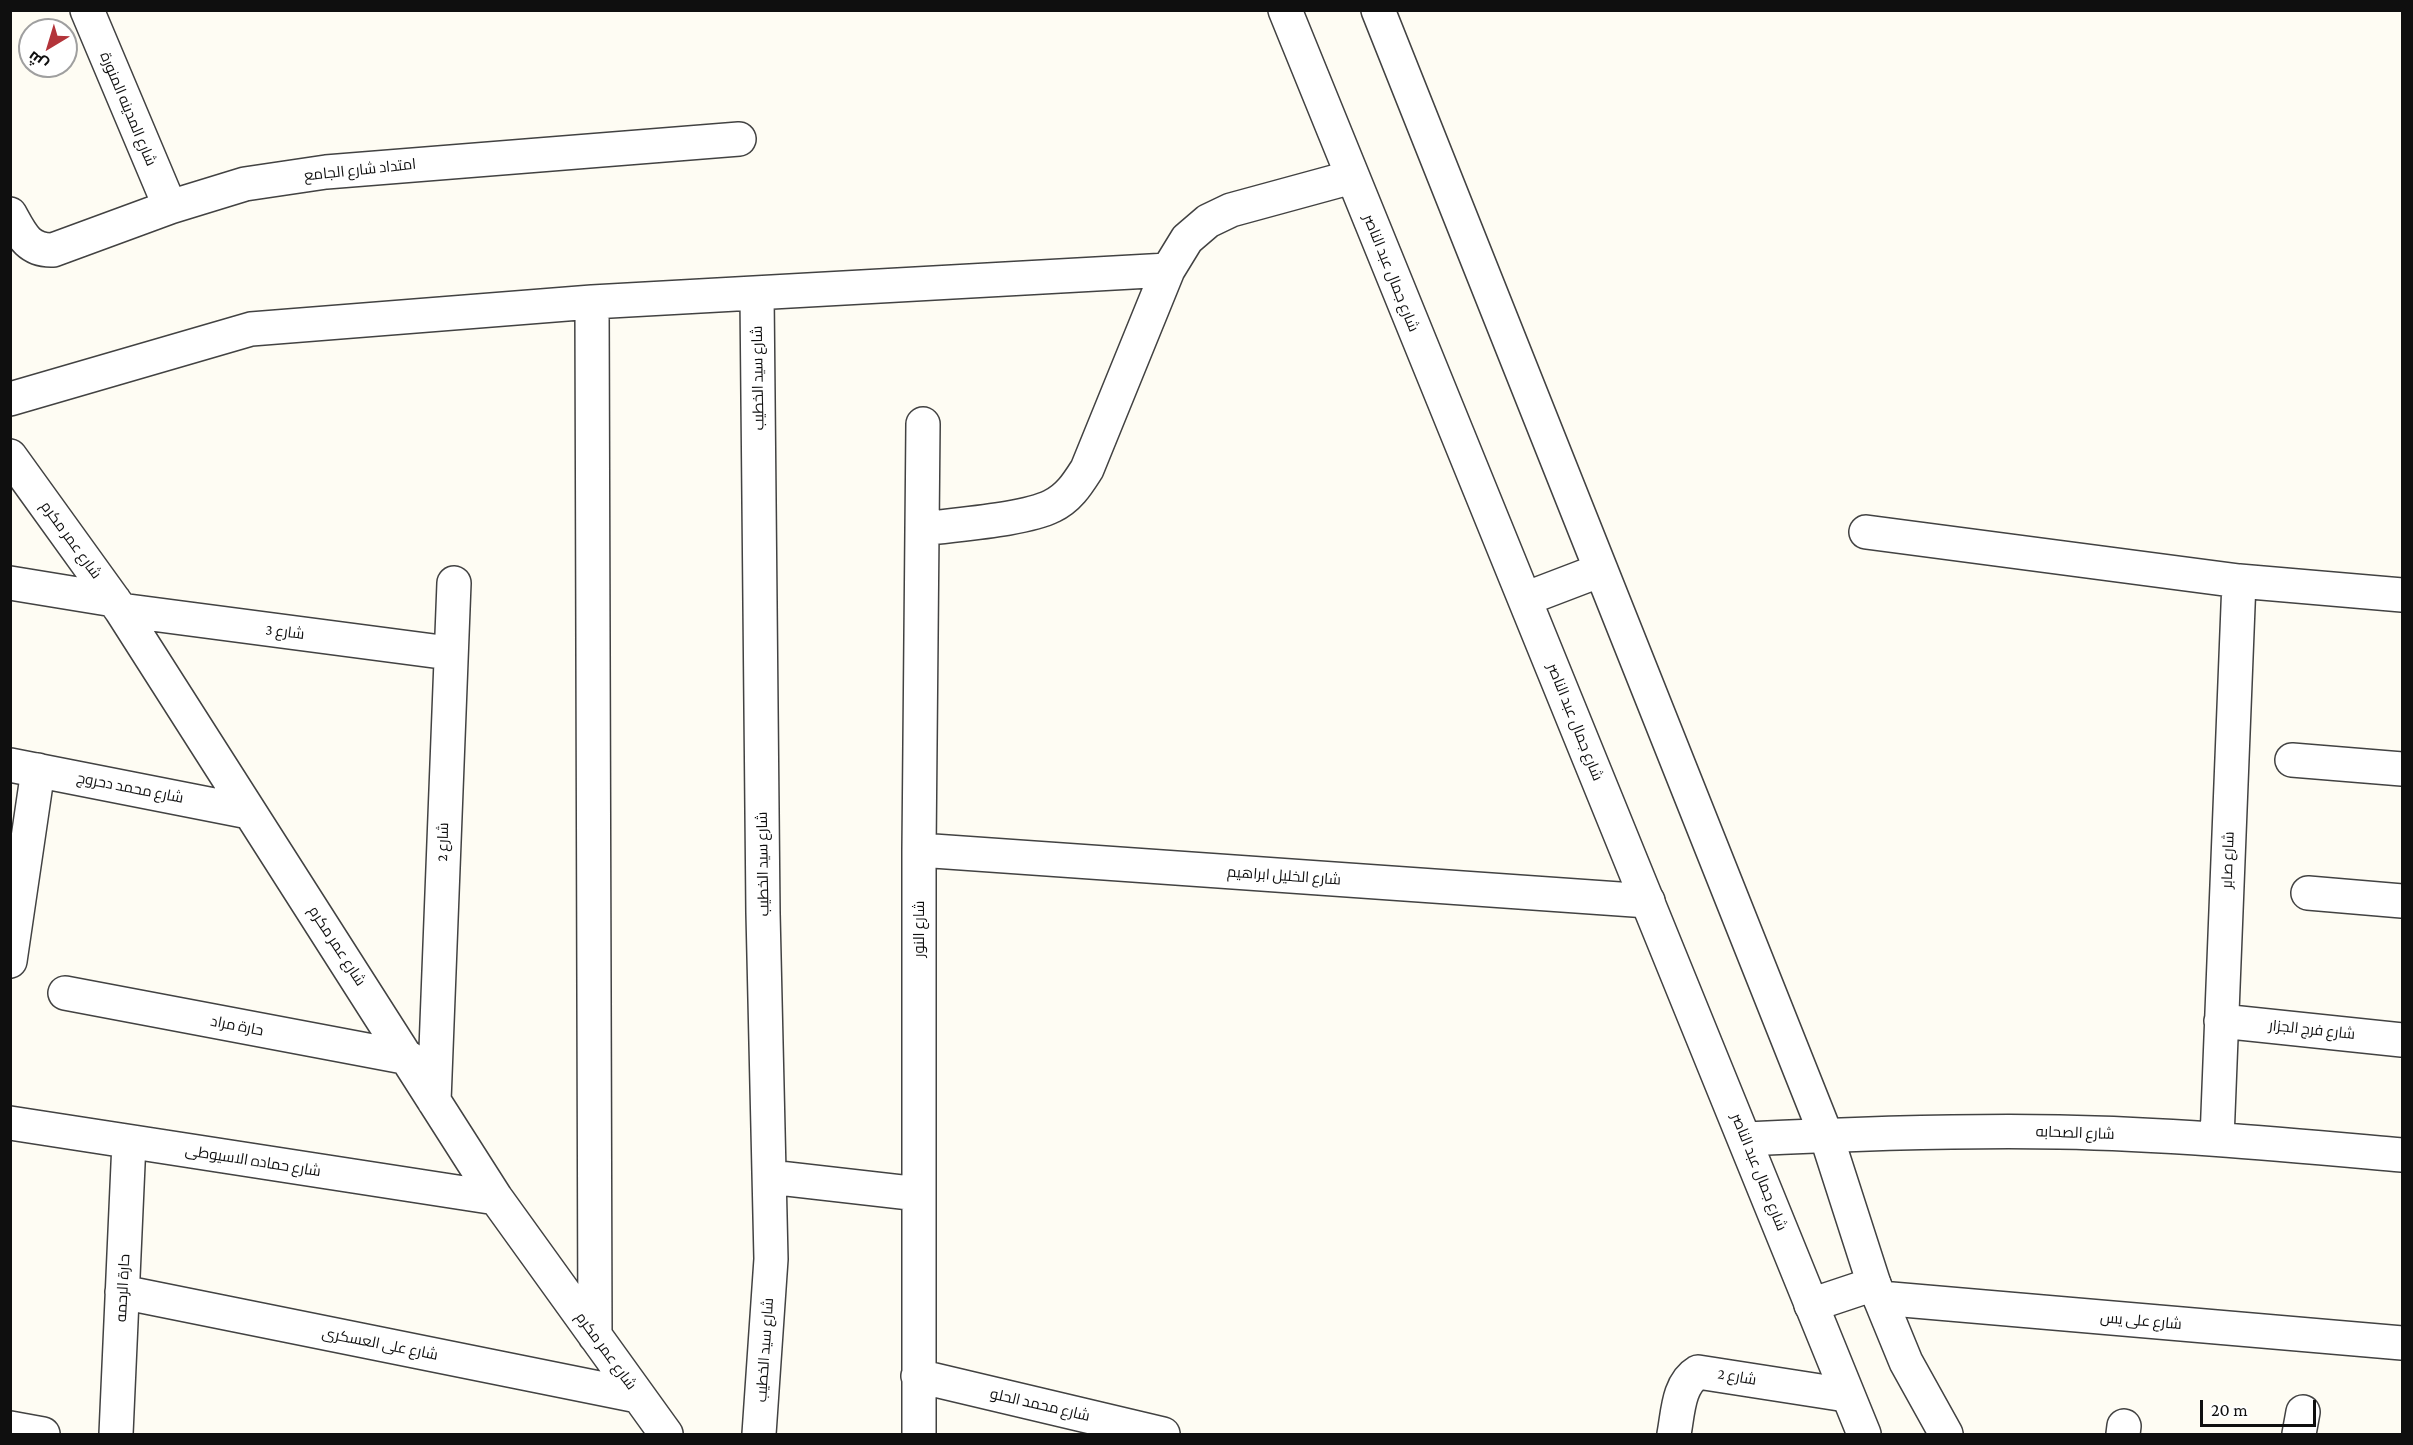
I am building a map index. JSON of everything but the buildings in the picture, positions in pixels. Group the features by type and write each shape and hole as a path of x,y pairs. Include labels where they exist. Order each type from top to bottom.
{"street":[{"name":"شارع المدينه المنورة","path":"87,10 170,207"},
{"name":"شارع جمال عبد الناصر","path":"1285,10 1746,1139 1846,1395 1864,1434"},
{"path":"1378,10 1826,1135 1877,1291 1906,1362 1946,1434"},
{"name":"امتداد شارع الجامع","path":"10,214 29,244 40,250 53,250 170,207 245,184 326,172 739,139"},
{"path":"923,529 1028,513 1053,506 1073,490 1087,469 1168,270 1187,239 1208,221 1231,210 1352,177"},
{"path":"10,399 251,329 592,302 1168,270"},
{"name":"شارع سيد الخطيب","path":"758,294 763,913 770,1177 770,1270 759,1434"},
{"path":"592,302 595,1336"},
{"name":"شارع النور","path":"919,1434 919,850 923,424"},
{"name":"شارع عمر مكرم","path":"10,456 118,605 409,1058 496,1198 666,1434"},
{"path":"1866,532 2239,581 2403,595"},
{"path":"1525,599 1601,570"},
{"name":"شارع صابر","path":"2217,1139 2239,581"},
{"name":"شارع 3","path":"10,583 118,605 449,653"},
{"name":"شارع 2","path":"434,1101 449,653 454,583"},
{"path":"2292,760 2403,769"},
{"path":"10,961 24,767"},
{"name":"شارع محمد دحروج","path":"24,767 249,812"},
{"name":"شارع الخليل ابراهيم","path":"919,850 1648,901"},
{"path":"2308,893 2403,901"},
{"name":"حارة مراد","path":"64,993 409,1058"},
{"name":"شارع فرج الجزار","path":"2221,1021 2403,1040"},
{"name":"شارع حماده الاسيوطى","path":"10,1123 496,1198"},
{"name":"شارع الصحابه","path":"1746,1139 1903,1132 2060,1132 2217,1139 2403,1155"},
{"name":"حارة الرحمه","path":"116,1434 129,1142"},
{"path":"770,1177 919,1194"},
{"path":"1811,1305 1877,1291"},
{"name":"شارع على يس","path":"1877,1291 2403,1343"},
{"name":"شارع على العسكرى","path":"122,1292 638,1396"},
{"name":"شارع 2","path":"1674,1434 1684,1386 1690,1377 1698,1372 1846,1395"},
{"name":"شارع محمد الحلو","path":"918,1376 1163,1434"},
{"path":"10,1428 43,1434"}]}
